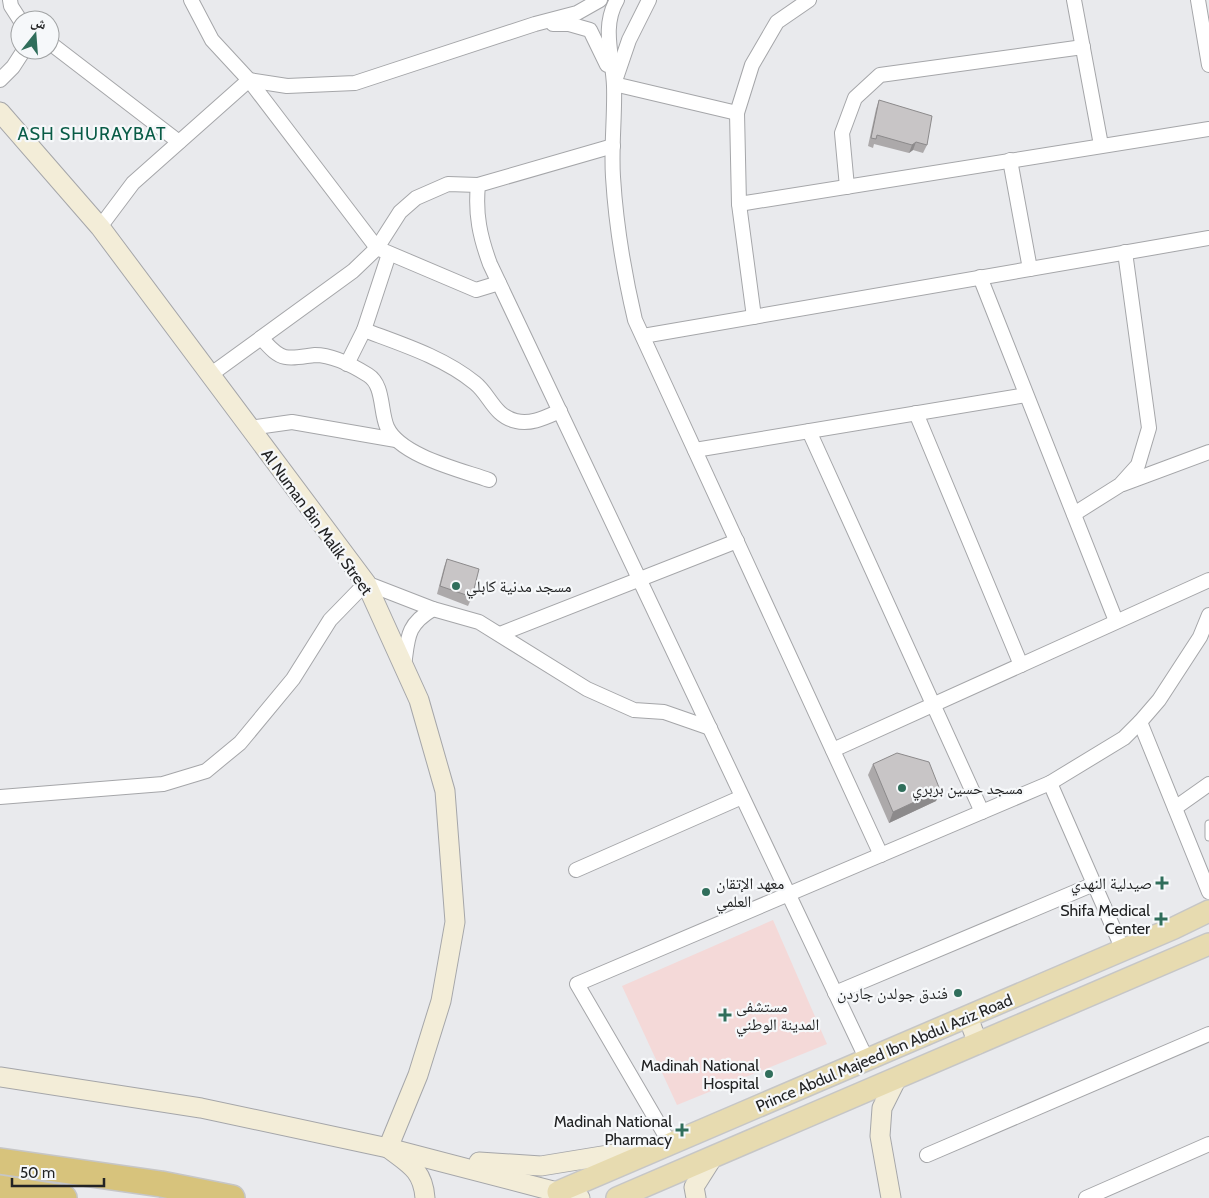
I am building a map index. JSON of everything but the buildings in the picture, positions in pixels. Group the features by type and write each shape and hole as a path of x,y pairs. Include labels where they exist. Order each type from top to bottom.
{"highway":[{"path":"0,1161 161,1184 232,1198"},
{"path":"0,1188 64,1198"}],"main road":[{"name":"Al Numan Bin Malik Street","path":"0,112 100,226 366,584 418,700 445,790 455,922 442,1001 396,1150"},
{"name":"Prince Abdul Majeed Ibn Abdul Aziz Road","path":"551,1195 968,1017 1209,911"},
{"name":"Prince Abdul Majeed Ibn Abdul Aziz Road","path":"617,1198 1209,944"},
{"path":"968,1017 978,1044"},
{"path":"0,1076 201,1108 396,1150 499,1165 541,1166 671,1145"},
{"path":"891,1198 880,1136 882,1108 896,1078"},
{"path":"396,1150 551,1195 580,1198"},
{"path":"396,1150 423,1181 424,1198"},
{"path":"696,1198 694,1188 714,1156"}],"street":[{"path":"191,0 212,40 249,80 377,248 476,290 499,283"},
{"path":"249,80 288,86 355,83 535,24 577,13 600,0"},
{"path":"617,0 607,36 614,84 613,177 622,266 636,320 881,855"},
{"path":"614,84 629,40 649,0"},
{"path":"754,316 739,204 737,113 752,65 778,22 809,0"},
{"path":"1074,0 1101,145"},
{"path":"1198,0 1209,65"},
{"path":"535,24 569,24 590,30 603,55 614,84"},
{"path":"847,187 842,133 855,98 880,75 1082,47"},
{"path":"60,51 179,142"},
{"path":"0,80 18,60"},
{"path":"100,226 133,183 249,80"},
{"path":"614,84 737,113"},
{"path":"739,204 1209,129"},
{"path":"210,375 354,271 377,248 400,212 416,198 448,184 478,185 613,146"},
{"path":"1010,160 1030,269"},
{"path":"478,185 476,206 480,237 499,283 867,1060"},
{"path":"643,336 1209,238"},
{"path":"1120,485 1138,465 1149,428 1125,252"},
{"path":"347,364 364,330 389,254"},
{"path":"980,277 1116,621"},
{"path":"364,330 426,354 466,376 476,383 504,417 517,422 528,422 536,421 560,411"},
{"path":"261,338 275,353 285,357 318,355 337,359 371,376 377,384 387,428 396,440"},
{"path":"695,450 1026,395"},
{"path":"916,413 1021,665"},
{"path":"250,428 292,422 396,440 424,457 489,480"},
{"path":"809,431 982,812"},
{"path":"1074,514 1120,485 1209,452"},
{"path":"500,634 737,541"},
{"path":"833,750 1209,580"},
{"path":"0,797 163,784 206,771 246,736 293,679 330,620 366,584 433,609 479,622 587,689 634,710 664,712 710,728"},
{"path":"403,667 409,630 419,617 433,609"},
{"path":"671,1145 577,984 1050,783 1124,738 1140,722 1160,700 1200,636 1209,615"},
{"path":"1140,722 1209,892"},
{"path":"1050,783 1122,950"},
{"path":"1175,808 1209,784"},
{"path":"576,870 742,797"},
{"path":"835,993 1094,884"},
{"path":"927,1155 1209,1034"},
{"path":"1086,1198 1209,1144"}],"lane":[{"path":"1209,824 1207,829 1209,837"}],"shaded area":[{"name":"مستشفى المدينة الوطني","path":"773,920 827,1044 677,1105 622,986"}],"place":[{"name":"مسجد مدنية كابلي","path":"456,586"},
{"name":"مسجد حسين بربري","path":"902,788"},
{"name":"صيدلية النهدي","path":"1162,883"},
{"name":"معهد الإتقان العلمي","path":"706,892"},
{"name":"Shifa Medical Center","path":"1161,919"},
{"name":"فندق جولدن جاردن","path":"958,993"},
{"name":"مستشفى المدينة الوطني","path":"725,1015"},
{"name":"Madinah National Hospital","path":"769,1074"},
{"name":"Madinah National Pharmacy","path":"682,1130"}],"district":[{"name":"ASH SHURAYBAT","path":"92,134"}]}
